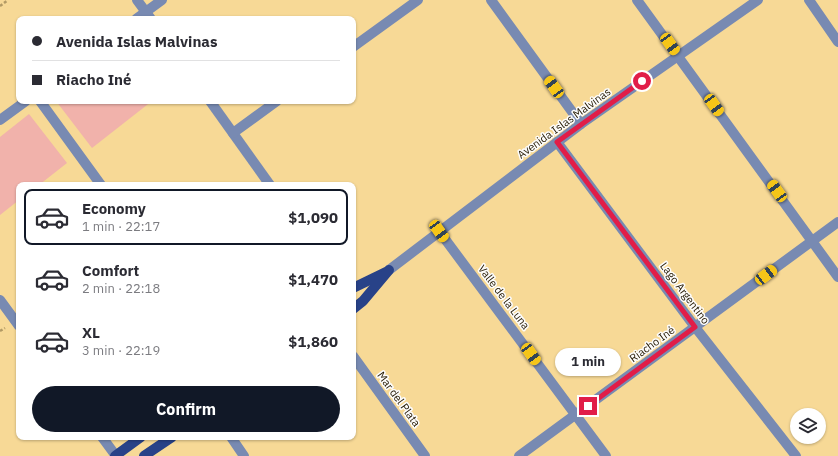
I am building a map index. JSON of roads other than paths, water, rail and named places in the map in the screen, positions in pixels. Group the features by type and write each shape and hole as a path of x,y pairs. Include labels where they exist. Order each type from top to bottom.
{"main road":[{"name":"Avenida Islas Malvinas","path":"356,286 389,270"},
{"name":"Avenida Islas Malvinas","path":"356,307 363,301 389,270"},
{"path":"116,456 138,440"},
{"path":"144,456 168,440"}],"street":[{"path":"137,0 148,15 162,0"},
{"path":"356,45 418,0"},
{"path":"491,0 581,124"},
{"path":"637,0 813,241 838,278"},
{"name":"Avenida Islas Malvinas","path":"389,270 581,124 758,0"},
{"path":"809,0 838,42"},
{"path":"0,120 22,104"},
{"path":"42,104 99,182"},
{"path":"212,104 268,182"},
{"path":"233,133 273,104"},
{"name":"Lago Argentino","path":"557,142 695,327 796,456"},
{"name":"Riacho Iné","path":"519,456 838,222"},
{"name":"Valle de la Luna","path":"439,231 606,456"},
{"path":"0,300 16,322"},
{"name":"Mar del Plata","path":"356,360 426,456"},
{"path":"104,440 116,456"},
{"path":"233,440 244,456"}]}
